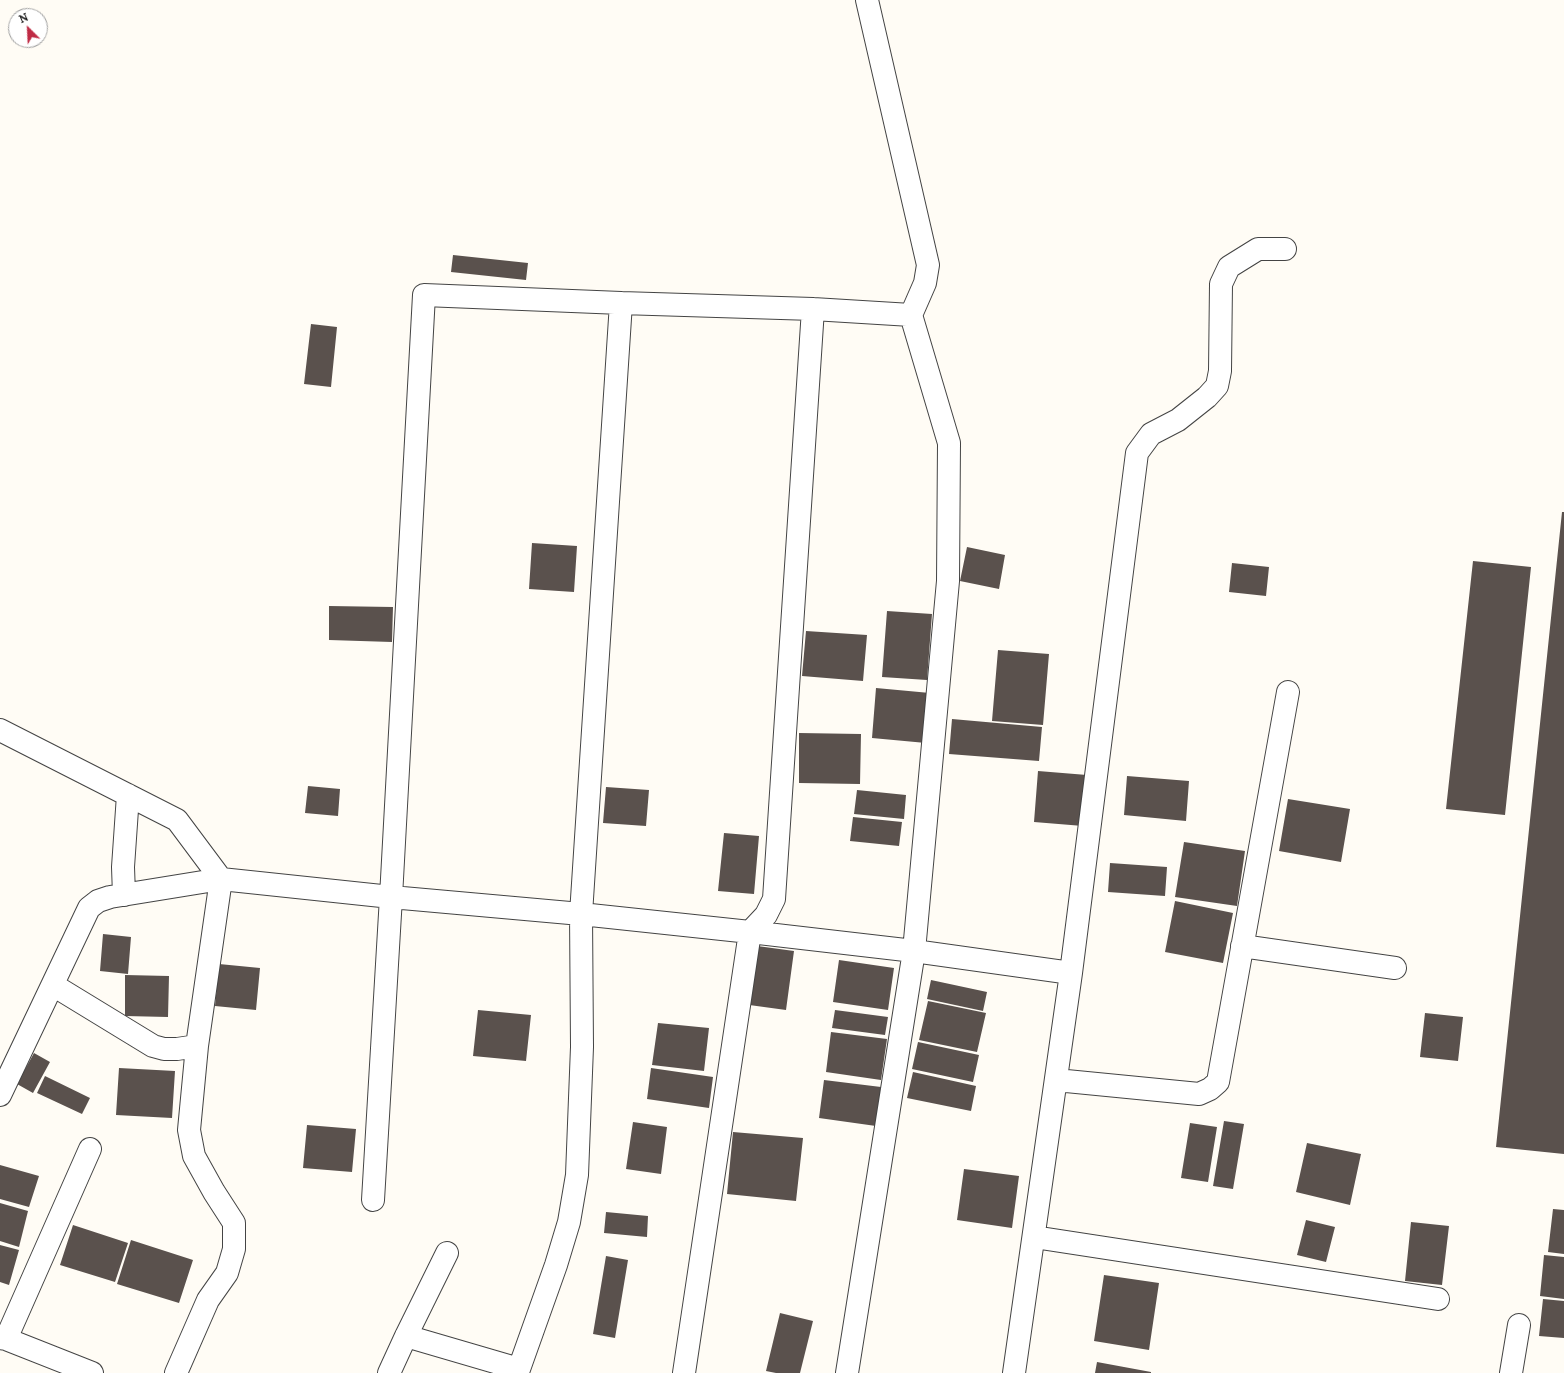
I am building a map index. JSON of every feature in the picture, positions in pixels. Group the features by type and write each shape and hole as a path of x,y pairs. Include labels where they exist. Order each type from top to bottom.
{"street":[{"path":"847,1373 914,951 948,581 950,443 911,315 924,283 928,265 867,0"},
{"path":"1014,1373 1071,973 1136,453 1151,434 1178,420 1207,397 1217,386 1220,371 1221,284 1229,267 1258,249 1285,249"},
{"path":"373,1200 424,296 813,309 911,315"},
{"path":"406,1336 524,1372 569,1222 576,1175 582,1047 581,914 621,303"},
{"path":"684,1373 750,932 766,915 774,900 813,309"},
{"path":"1056,1080 1199,1094 1210,1089 1218,1082 1288,692"},
{"path":"0,730 177,820 221,879 197,1046 189,1130 194,1156 214,1192 234,1223 234,1249 227,1273 208,1300 176,1373"},
{"path":"124,895 123,867 128,795"},
{"path":"0,1094 89,908 98,901 110,897 221,879 750,932 914,951 1071,973"},
{"path":"1242,946 1395,968"},
{"path":"53,985 153,1046 164,1049 177,1049 197,1046"},
{"path":"90,1149 3,1338 92,1373"},
{"path":"1034,1237 1438,1299"},
{"path":"389,1373 447,1253"},
{"path":"1511,1373 1519,1325"}],"building":[{"path":"453,255 528,263 526,280 451,272"},
{"path":"311,324 337,327 331,387 304,384"},
{"path":"1562,512 1564,512 1564,1154 1496,1147"},
{"path":"532,543 577,546 574,592 529,589"},
{"path":"967,547 1005,555 999,589 960,581"},
{"path":"1473,561 1531,567 1505,815 1446,809"},
{"path":"1232,563 1269,567 1266,596 1229,592"},
{"path":"329,606 393,607 392,642 329,640"},
{"path":"887,611 932,614 927,680 882,677"},
{"path":"806,631 867,635 863,681 802,676"},
{"path":"998,650 1049,654 1043,725 992,721"},
{"path":"876,688 930,693 926,743 872,738"},
{"path":"952,719 1042,727 1039,761 949,754"},
{"path":"799,733 861,734 860,784 799,783"},
{"path":"1038,771 1087,775 1083,826 1034,822"},
{"path":"1127,776 1189,781 1186,821 1124,815"},
{"path":"308,786 340,789 338,816 305,813"},
{"path":"606,787 649,790 646,826 603,823"},
{"path":"857,790 906,795 904,819 854,814"},
{"path":"1288,799 1350,809 1341,862 1279,851"},
{"path":"853,817 902,822 899,846 850,841"},
{"path":"724,833 759,836 754,894 718,891"},
{"path":"1184,842 1245,851 1237,906 1175,897"},
{"path":"1110,863 1167,867 1165,896 1108,892"},
{"path":"1175,901 1233,913 1223,963 1165,952"},
{"path":"103,934 131,937 128,974 100,971"},
{"path":"750,945 794,951 786,1010 742,1004"},
{"path":"839,960 894,968 888,1010 833,1002"},
{"path":"219,964 260,968 256,1010 215,1006"},
{"path":"125,975 169,976 168,1017 125,1016"},
{"path":"931,980 987,992 983,1011 927,999"},
{"path":"928,1001 986,1013 977,1052 919,1040"},
{"path":"478,1010 531,1015 526,1061 473,1056"},
{"path":"835,1010 888,1017 885,1035 832,1028"},
{"path":"1425,1013 1463,1017 1458,1061 1420,1057"},
{"path":"658,1023 709,1028 704,1071 652,1065"},
{"path":"831,1032 887,1039 881,1080 826,1072"},
{"path":"918,1042 979,1055 973,1082 912,1069"},
{"path":"34,1053 50,1062 33,1093 17,1084"},
{"path":"119,1068 175,1071 172,1118 116,1115"},
{"path":"651,1068 713,1077 709,1108 647,1099"},
{"path":"913,1072 976,1086 971,1111 907,1098"},
{"path":"45,1076 90,1098 82,1114 37,1093"},
{"path":"824,1080 881,1087 876,1126 819,1118"},
{"path":"1224,1121 1244,1124 1233,1189 1213,1186"},
{"path":"633,1122 667,1127 661,1174 626,1169"},
{"path":"1190,1123 1217,1127 1208,1182 1181,1178"},
{"path":"307,1125 356,1129 352,1172 303,1168"},
{"path":"733,1132 803,1138 796,1201 727,1194"},
{"path":"1307,1143 1361,1154 1350,1205 1296,1192"},
{"path":"0,1165 39,1176 29,1207 0,1199"},
{"path":"964,1169 1019,1176 1012,1228 957,1220"},
{"path":"0,1203 28,1211 19,1247 0,1241"},
{"path":"1553,1209 1564,1210 1564,1254 1548,1252"},
{"path":"606,1212 648,1216 647,1237 604,1233"},
{"path":"1306,1220 1335,1227 1326,1262 1297,1255"},
{"path":"1411,1222 1449,1226 1442,1285 1405,1281"},
{"path":"73,1225 128,1243 115,1282 60,1265"},
{"path":"131,1240 193,1260 179,1303 117,1284"},
{"path":"0,1245 19,1250 9,1285 0,1282"},
{"path":"1544,1255 1564,1257 1564,1299 1540,1296"},
{"path":"606,1256 628,1260 615,1338 593,1334"},
{"path":"1104,1275 1159,1283 1149,1350 1094,1341"},
{"path":"1543,1299 1564,1301 1564,1338 1539,1336"},
{"path":"780,1313 813,1321 800,1373 776,1373 766,1371"},
{"path":"1097,1362 1151,1372 1151,1373 1095,1373"}]}
